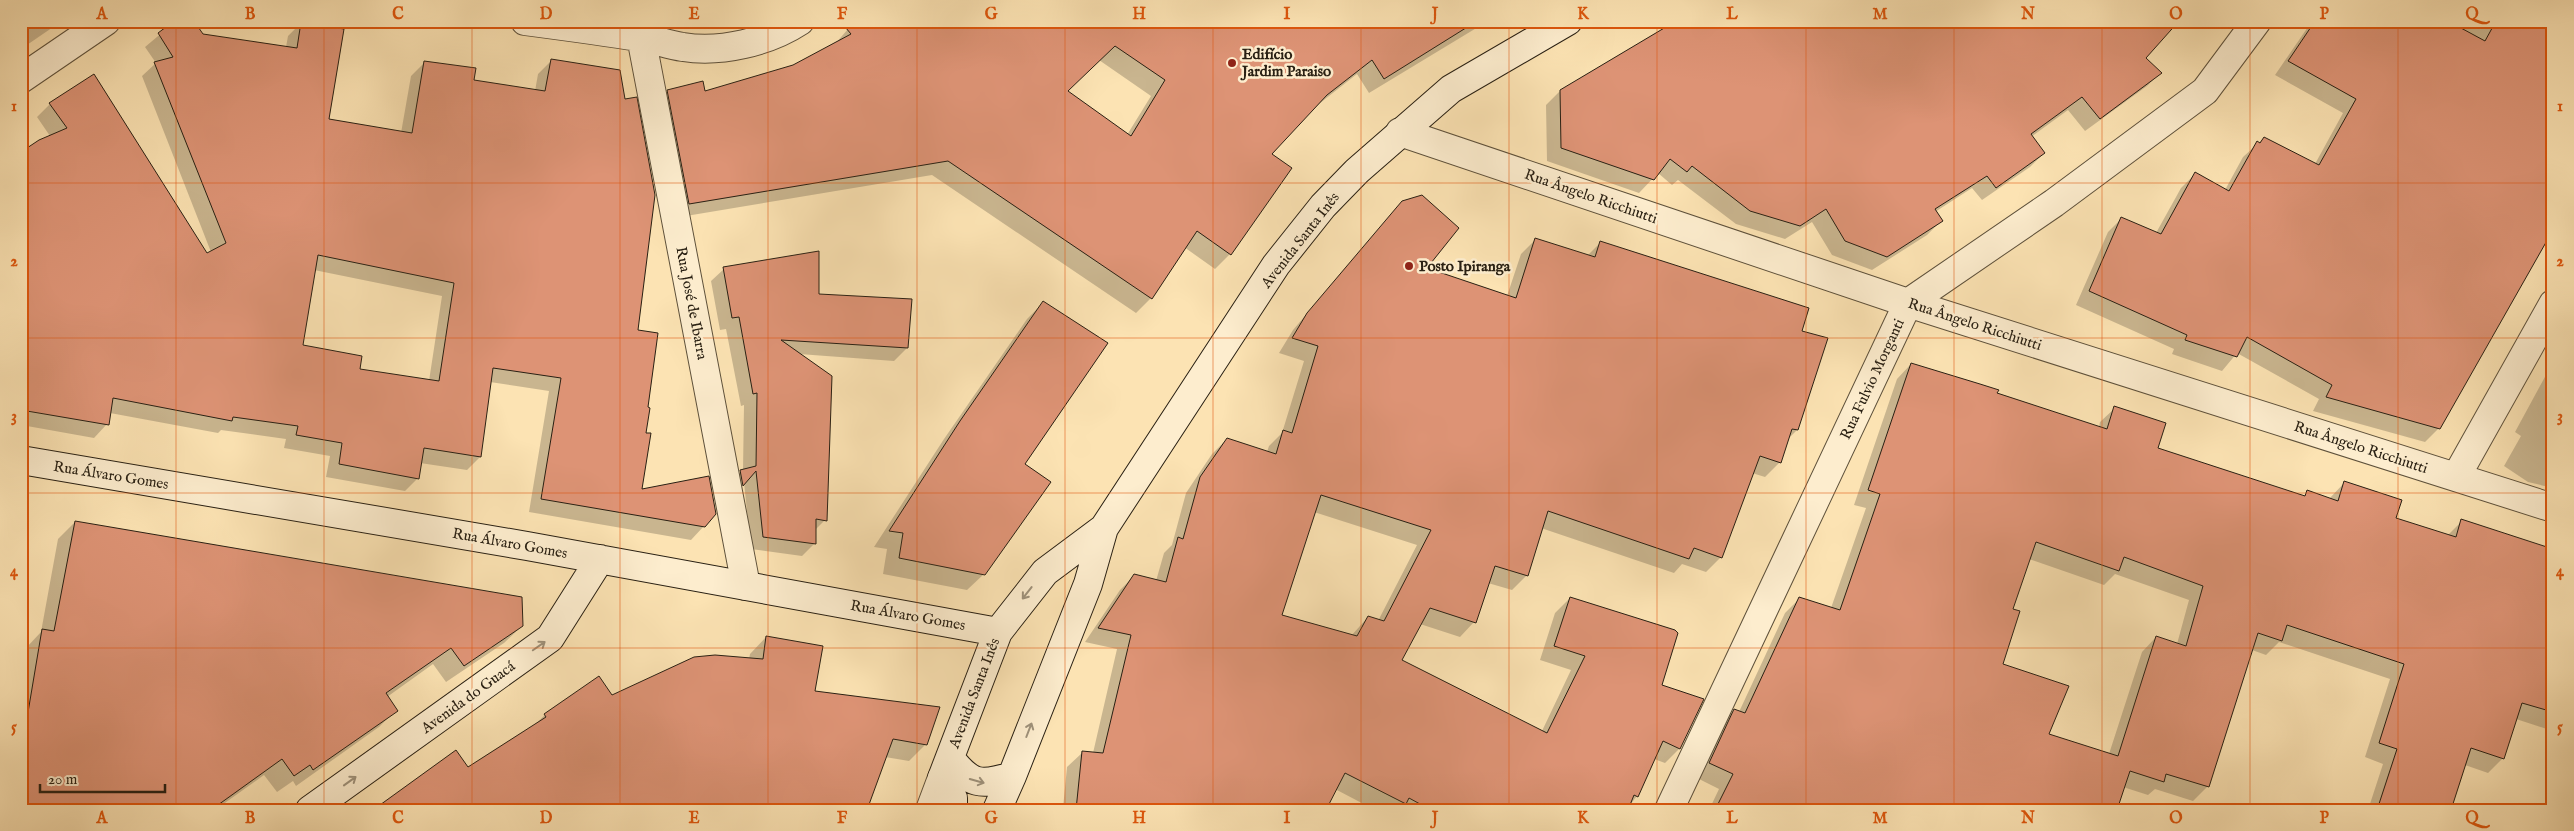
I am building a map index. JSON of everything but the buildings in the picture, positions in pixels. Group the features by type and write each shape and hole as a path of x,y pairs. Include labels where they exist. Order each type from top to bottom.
{"street":[{"path":"21,79 106,21"},
{"path":"525,21 640,29 684,48 715,48 749,43 775,35 800,21"},
{"name":"Avenida Santa Inês","path":"997,810 1080,603 1104,528 1276,265 1330,199 1356,171 1451,89 1568,21"},
{"name":"Rua Fulvio Morganti","path":"1670,810 1908,303 2054,204 2205,91 2257,21"},
{"name":"Rua José de Ibarra","path":"640,29 746,586"},
{"name":"Rua Ângelo Ricchiutti","path":"1400,132 1908,303 2553,508"},
{"path":"2456,477 2553,304"},
{"name":"Rua Álvaro Gomes","path":"21,460 600,559 998,632"},
{"name":"Avenida Santa Inês","path":"930,810 998,632 1045,572 1104,528"},
{"name":"Avenida do Guacá","path":"310,810 550,638 600,559"},
{"path":"1045,572 1069,584 1080,603"},
{"path":"946,768 978,782 995,782 1012,776"},
{"path":"946,768 953,798 953,810"}],"place":[{"name":"Edifício Jardim Paraiso","path":"1232,63"},
{"name":"Posto Ipiranga","path":"1409,266"}]}
